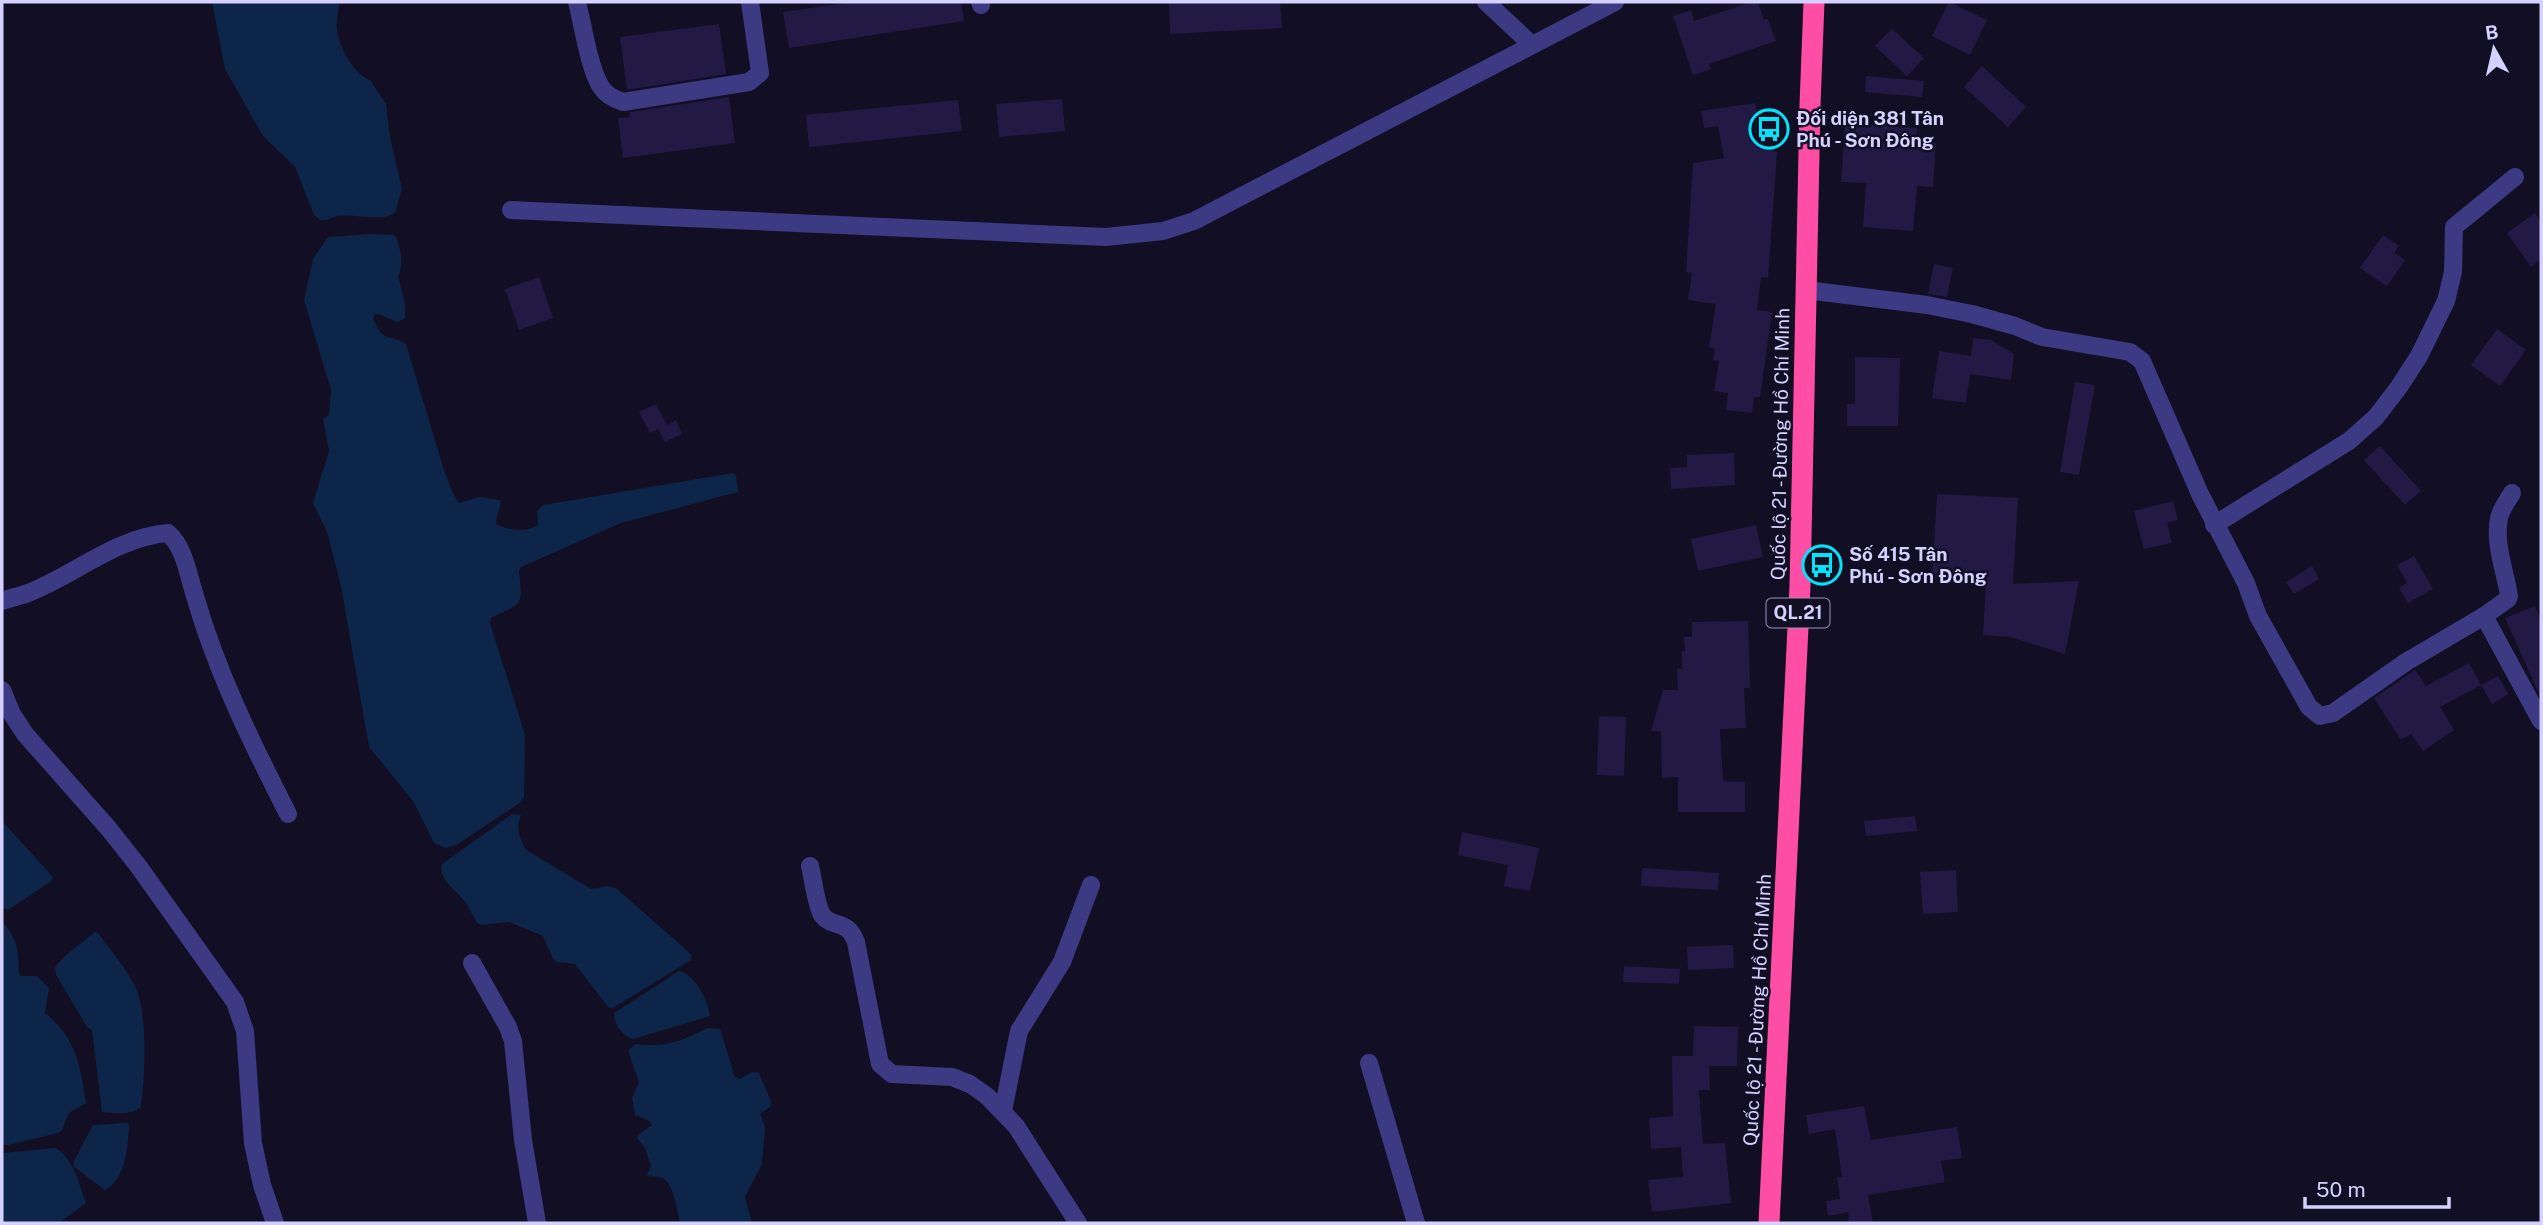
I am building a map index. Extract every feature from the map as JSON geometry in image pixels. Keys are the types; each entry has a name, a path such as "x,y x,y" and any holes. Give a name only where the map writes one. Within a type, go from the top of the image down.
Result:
{"highway":[{"name":"Quốc lộ 21 - Đường Hồ Chí Minh","path":"1769,1223 1799,600 1814,2"}],"street":[{"path":"577,2 596,76 611,97 623,102 749,82 756,78 760,73 750,2"},
{"path":"1486,2 1531,44"},
{"path":"511,210 1106,237 1163,231 1194,221 1615,2"},
{"path":"2214,525 2349,441 2376,416 2399,387 2418,356 2446,300 2453,272 2454,227 2515,177"},
{"path":"1806,290 1927,305 2015,326 2042,337 2130,352 2142,361 2214,525 2246,583 2258,616 2309,707 2320,716 2333,713 2406,662 2508,599 2499,552 2499,526 2500,516 2512,493"},
{"path":"2,601 29,593 131,542 168,533 176,540 186,564 211,649 241,722 288,814"},
{"path":"2484,616 2541,721"},
{"path":"2,690 12,714 25,734 109,829 235,1002 245,1031 253,1143 262,1185 275,1223"},
{"path":"810,866 821,914 830,921 848,927 856,942 880,1064 892,1074 952,1077 970,1084 987,1096 1016,1125 1078,1223"},
{"path":"1003,1111 1019,1031 1062,962 1091,885"},
{"path":"472,963 513,1041 523,1140 537,1223"},
{"path":"1369,1063 1416,1223"}],"water":[{"path":"212,2 340,2 337,30 344,52 358,72 370,80 386,104 390,137 402,189 395,213 374,218 344,215 327,220 320,220 314,215 295,167 263,136 225,69"},
{"path":"393,235 398,242 401,262 398,276 405,303 405,318 398,322 375,314 373,319 384,335 406,344 444,470 459,503 480,497 500,500 497,525 523,530 538,525 537,511 543,505 733,473 736,476 738,492 621,523 521,567 518,602 491,618 490,623 525,735 524,797 521,802 458,844 446,848 434,843 413,801 369,747 341,586 327,532 313,503 329,451 323,419 329,415 331,390 304,300 313,259 328,237"},
{"path":"512,814 521,815 519,834 525,849 591,889 608,886 617,889 691,954 691,960 609,1008 575,964 553,959 543,936 509,922 481,925 477,923 466,903 445,880 442,864"},
{"path":"2,821 53,877 50,882 8,910 2,907"},
{"path":"2,921 16,945 21,976 37,976 49,988 45,1013 70,1042 86,1103 69,1113 58,1133 8,1145 2,1145"},
{"path":"95,932 124,967 140,1000 144,1030 141,1107 127,1113 102,1112 92,1030 87,1027 56,975 55,967"},
{"path":"679,971 690,977 700,989 710,1016 633,1039 622,1032 614,1013"},
{"path":"707,1028 720,1029 735,1077 740,1079 752,1072 759,1073 771,1101 770,1107 760,1114 765,1127 762,1164 745,1197 752,1223 680,1223 675,1199 667,1182 662,1178 647,1175 651,1166 645,1148 637,1138 652,1125 635,1115 632,1098 639,1082 628,1051 635,1044 672,1042"},
{"path":"127,1123 127,1152 122,1170 105,1190 74,1167 74,1161 93,1125"},
{"path":"55,1148 71,1165 86,1203 59,1223 2,1223 2,1153"}],"building":[{"path":"852,2 961,2 964,21 789,48 783,12"},
{"path":"1169,2 1280,2 1282,28 1170,34"},
{"path":"1758,2 1776,41 1709,64 1711,69 1693,75 1673,16 1691,10 1694,21"},
{"path":"1949,2 1987,20 1970,55 1932,36"},
{"path":"719,24 726,74 627,90 620,37"},
{"path":"1892,29 1924,58 1907,76 1875,46"},
{"path":"1982,66 2026,107 2008,127 1964,87"},
{"path":"1866,76 1924,81 1922,97 1865,92"},
{"path":"729,97 735,143 623,158 618,118 630,117 630,112"},
{"path":"1062,99 1065,131 999,137 996,104"},
{"path":"958,100 962,131 809,147 806,115"},
{"path":"1755,103 1758,119 1770,117 1777,152 1768,278 1761,277 1757,310 1772,312 1760,397 1754,397 1752,413 1726,410 1728,393 1714,391 1719,361 1713,360 1715,349 1709,347 1716,304 1688,300 1692,273 1686,272 1693,163 1724,158 1718,126 1704,128 1701,111"},
{"path":"1845,124 1917,128 1916,141 1936,143 1933,187 1917,186 1913,231 1863,227 1866,183 1841,182"},
{"path":"2535,213 2541,222 2541,259 2531,267 2507,233"},
{"path":"2383,235 2399,246 2394,253 2405,260 2387,286 2360,268"},
{"path":"1934,264 1953,268 1947,297 1928,294"},
{"path":"539,277 553,318 519,330 505,289"},
{"path":"2497,329 2526,350 2500,386 2471,365"},
{"path":"1973,338 1991,340 2014,354 2011,380 1970,374 1966,403 1932,398 1939,351 1971,356"},
{"path":"1855,357 1900,358 1898,426 1847,426 1847,404 1855,404"},
{"path":"2075,382 2095,385 2079,475 2060,472"},
{"path":"656,404 667,425 676,420 682,434 665,442 658,429 650,433 639,412"},
{"path":"2380,446 2421,491 2405,505 2364,460"},
{"path":"1734,453 1735,485 1671,489 1670,468 1687,467 1687,455"},
{"path":"1937,494 2018,498 2013,584 2079,581 2065,654 2010,637 1983,635 1986,582 1932,579"},
{"path":"2173,501 2178,520 2167,523 2172,543 2144,549 2134,511"},
{"path":"1756,525 1763,557 1698,571 1691,539"},
{"path":"2414,556 2433,589 2408,603 2399,588 2407,583 2397,565"},
{"path":"2312,566 2319,579 2294,594 2286,582"},
{"path":"2535,606 2541,622 2541,698 2505,618"},
{"path":"1748,621 1750,688 1744,688 1746,728 1720,729 1723,781 1745,782 1745,812 1678,812 1678,777 1662,778 1661,731 1651,731 1663,690 1678,690 1677,669 1682,669 1684,637 1692,637 1692,622"},
{"path":"2469,663 2481,685 2440,707 2454,730 2423,751 2411,734 2401,740 2374,698 2415,670 2426,686"},
{"path":"2498,676 2508,694 2492,704 2481,685"},
{"path":"1599,716 1626,717 1624,776 1597,775"},
{"path":"1915,816 1917,831 1866,836 1864,821"},
{"path":"1462,832 1539,848 1530,891 1504,886 1508,865 1458,855"},
{"path":"1642,868 1719,873 1718,890 1641,886"},
{"path":"1956,870 1958,912 1923,914 1920,872"},
{"path":"1733,945 1734,968 1688,970 1687,947"},
{"path":"1624,966 1680,969 1679,984 1623,982"},
{"path":"1694,1026 1738,1027 1737,1066 1709,1066 1710,1090 1699,1090 1703,1144 1725,1143 1731,1203 1652,1212 1648,1180 1683,1177 1681,1147 1651,1149 1649,1118 1673,1116 1672,1056 1693,1056"},
{"path":"1864,1106 1871,1140 1957,1127 1962,1158 1941,1161 1945,1182 1868,1195 1873,1223 1849,1223 1848,1212 1828,1216 1826,1201 1840,1199 1837,1177 1842,1177 1835,1129 1809,1134 1806,1115"}],"place":[{"name":"Đối diện 381 Tân Phú - Sơn Đông","path":"1769,129"},
{"name":"Số 415 Tân Phú - Sơn Đông","path":"1822,565"}]}
